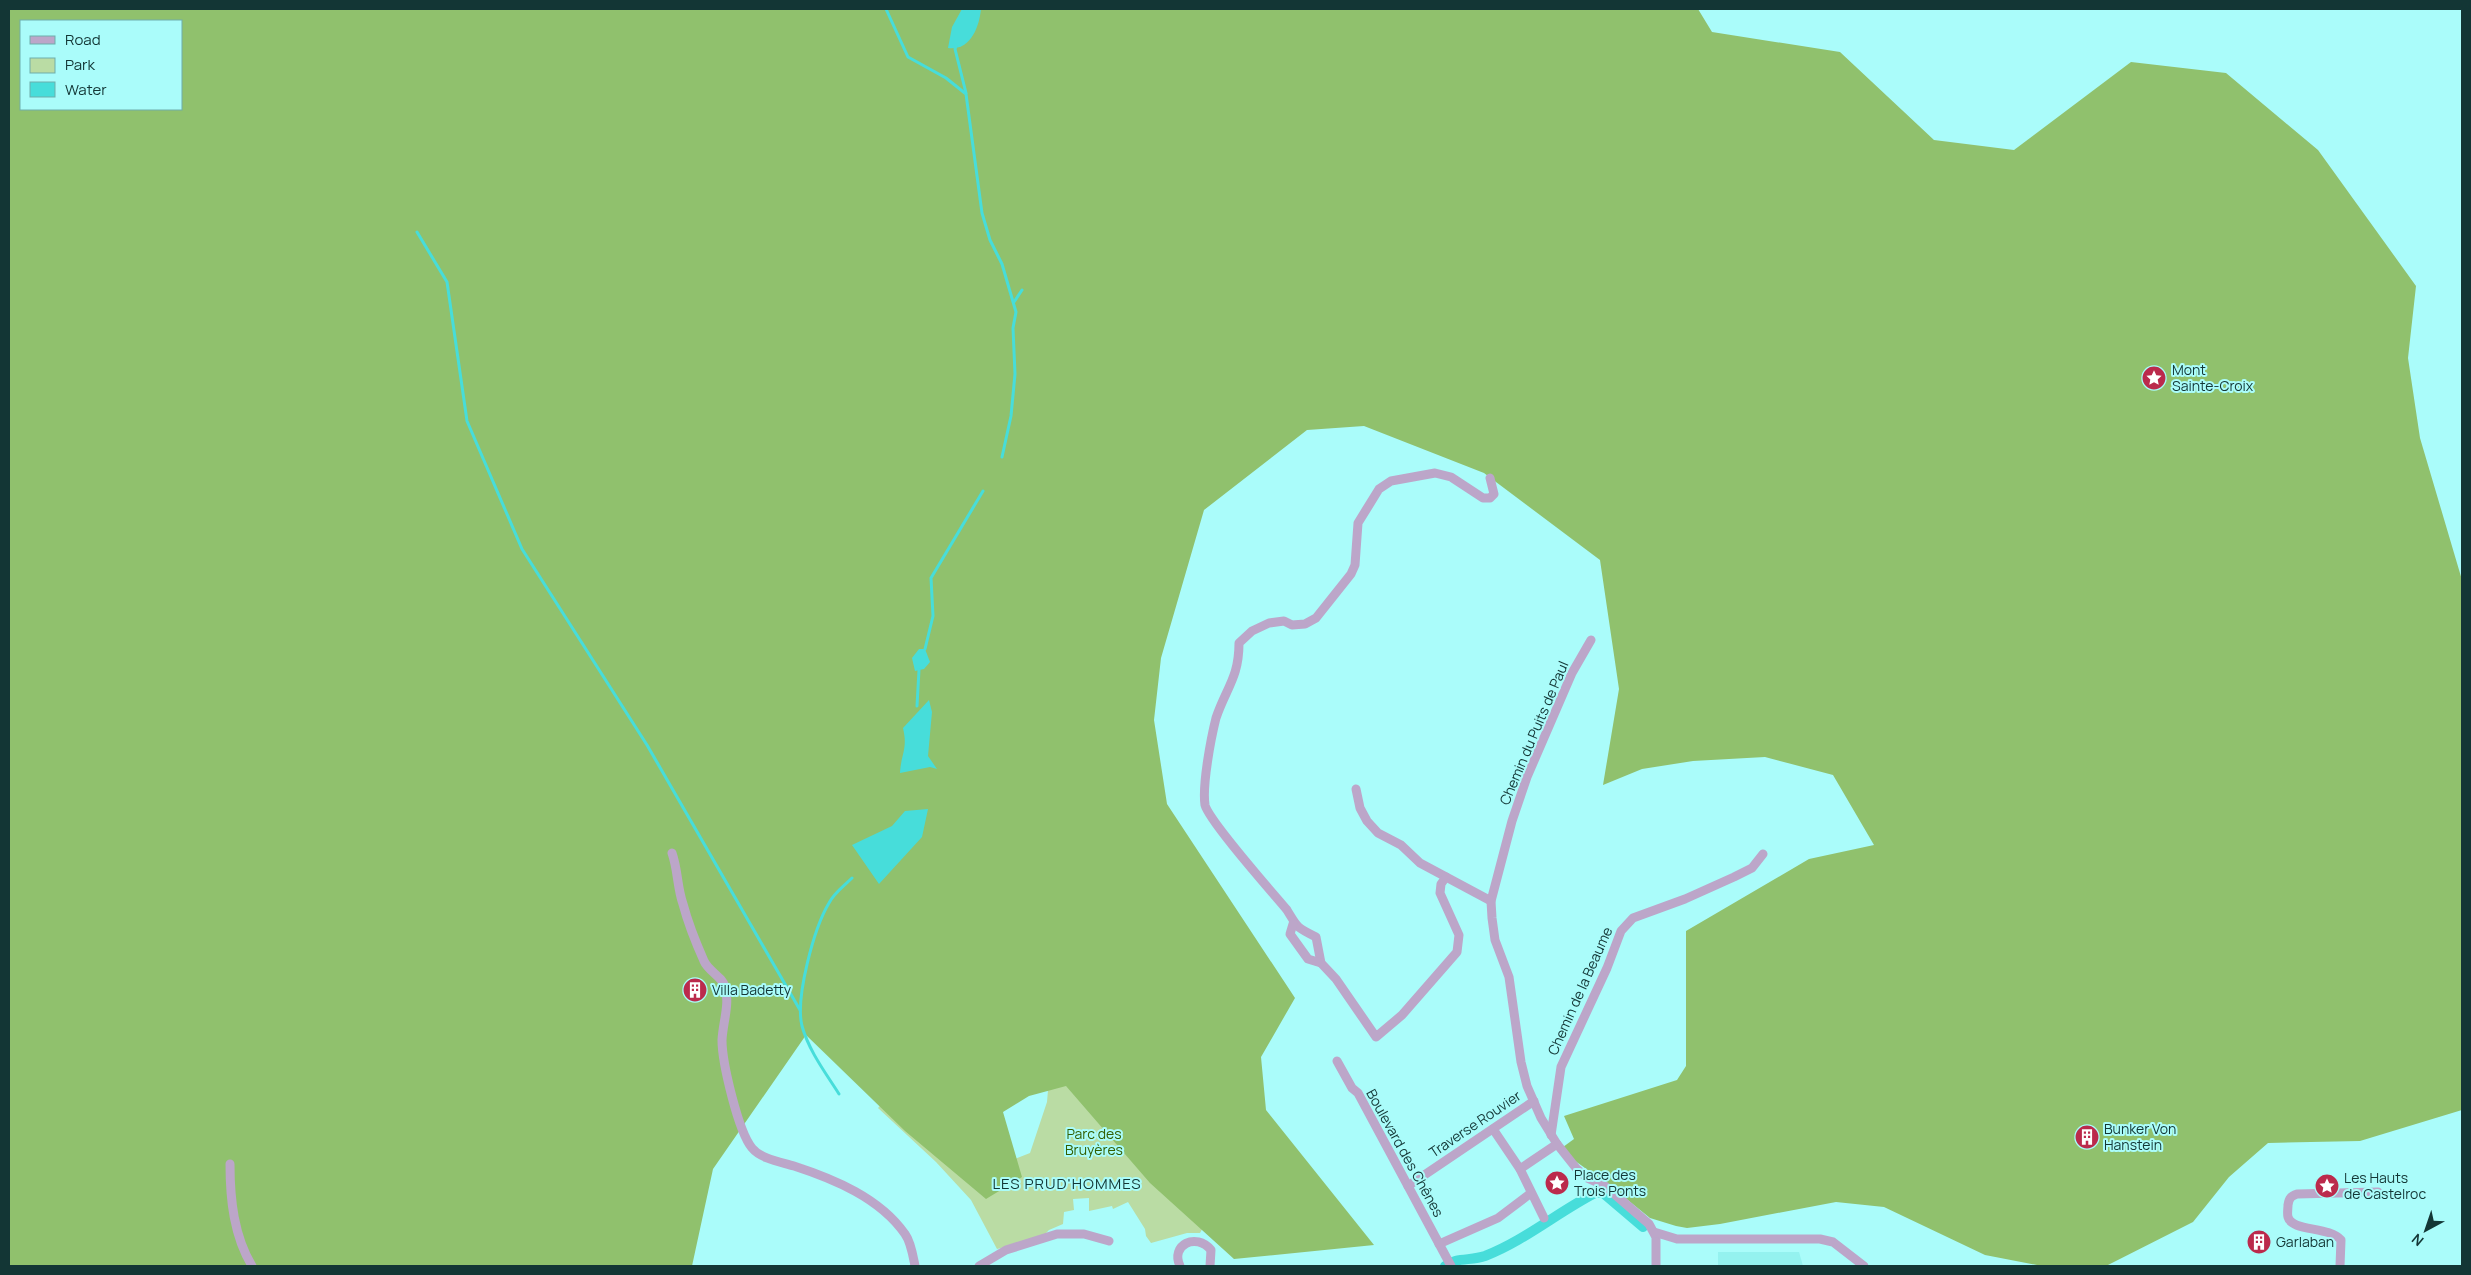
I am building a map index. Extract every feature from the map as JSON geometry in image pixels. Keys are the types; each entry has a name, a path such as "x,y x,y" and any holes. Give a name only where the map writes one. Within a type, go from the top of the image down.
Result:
{"street":[{"path":"1446,877 1441,884 1440,894 1459,935 1457,952 1386,1031 1376,1037 1336,980 1321,963 1316,937 1302,931 1293,924 1287,910 1216,823 1205,806 1211,735 1220,706 1234,680 1239,663 1238,643 1252,631 1269,623 1284,621 1292,625 1305,624 1316,618 1329,604 1355,565 1358,523 1380,488 1390,481 1435,474 1451,478 1483,498 1490,498 1494,494 1490,478"},
{"name":"Chemin du Puits de Paul","path":"1591,640 1572,673 1527,777 1512,821 1491,901 1495,940 1509,976 1521,1062 1534,1101 1551,1135 1581,1173 1605,1186 1649,1224 1654,1232"},
{"path":"1356,789 1360,808 1378,833 1401,845 1420,863 1491,901"},
{"path":"672,853 678,867 678,881 683,904 705,964 725,984 727,994 722,1039 723,1060 744,1135 754,1150 769,1158 851,1189 886,1212 906,1235 916,1266"},
{"name":"Chemin de la Beaume","path":"1551,1135 1561,1067 1607,968 1621,931 1634,918 1686,899 1752,868 1763,854"},
{"path":"1293,924 1290,934 1308,959 1321,963"},
{"name":"Boulevard des Chênes","path":"1337,1061 1352,1088 1358,1093 1450,1263"},
{"name":"Traverse Rouvier","path":"1408,1186 1534,1101"},
{"path":"1493,1130 1520,1169 1544,1218"},
{"path":"1520,1169 1557,1144"},
{"path":"230,1164 230,1194 241,1248 252,1266"},
{"path":"2340,1266 2341,1240 2337,1235 2326,1230 2300,1227 2292,1223 2288,1217 2291,1196 2297,1194 2378,1192"},
{"path":"1439,1244 1498,1218 1531,1193"},
{"path":"1656,1266 1654,1232 1677,1238 1694,1239 1820,1239 1833,1242 1864,1266"},
{"path":"979,1266 1006,1250 1057,1234 1084,1234 1109,1241"},
{"path":"1180,1266 1179,1251 1190,1241 1200,1241 1206,1244 1211,1250 1212,1265"}],"shaded area":[{"path":"1718,1252 1799,1252 1803,1266 1718,1266"}],"green space":[{"path":"9,9 1698,9 1712,32 1840,52 1934,140 2014,150 2131,62 2226,73 2318,150 2416,286 2408,358 2420,438 2462,580 2462,1110 2360,1141 2268,1143 2229,1177 2193,1222 2106,1266 2042,1266 1985,1255 1884,1207 1836,1202 1720,1224 1687,1228 1650,1218 1613,1188 1571,1158 1563,1147 1574,1139 1564,1116 1677,1080 1686,1066 1686,931 1809,859 1874,845 1833,775 1765,757 1693,761 1642,769 1603,785 1619,689 1600,560 1484,473 1364,426 1307,430 1204,510 1161,658 1154,720 1167,804 1295,998 1261,1057 1266,1110 1374,1245 1234,1259 1150,1183 1066,1086 1029,1096 1003,1112 1022,1177 986,1199 905,1131 806,1035 713,1169 692,1266 9,1266"},
{"name":"Parc des Bruyères","path":"1052,1043 1222,1193 1200,1233 1187,1233 1151,1243 1146,1236 1145,1229 1128,1202 1113,1209 1112,1206 1089,1211 1089,1198 1073,1199 1074,1210 1064,1212 1063,1224 1049,1230 1042,1237 997,1249 971,1200 936,1162 878,1108 904,1080 1010,1161 1030,1153 1047,1102"}],"water":[{"path":"962,9 981,9 978,24 968,42 956,48 948,48 952,27"},
{"path":"919,649 925,649 930,662 924,669 915,671 912,658"},
{"path":"929,700 932,712 928,756 937,769 930,767 900,773 905,746 903,728"},
{"path":"928,809 922,837 879,884 852,845 892,826 905,811"}],"waterway":[{"path":"886,9 908,57 946,78 966,94 982,213 990,240 1002,264 1016,312 1013,328 1015,374 1011,416 1002,457"},
{"path":"956,46 955,49 966,93"},
{"path":"417,232 447,282 467,421 522,549 647,745 800,1010"},
{"path":"1014,302 1022,290"},
{"path":"925,649 933,616 931,578 983,491"},
{"path":"917,706 919,670"},
{"path":"839,1094 818,1061 805,1035 802,1026 801,998 807,963 823,914 834,896 852,878"},
{"path":"1445,1266 1454,1261 1485,1256 1499,1250 1595,1193 1603,1193 1643,1227"}],"place":[{"name":"Mont Sainte-Croix","path":"2154,378"},
{"name":"Villa Badetty","path":"695,990"},
{"name":"Bunker Von Hanstein","path":"2087,1137"},
{"name":"Place des Trois Ponts","path":"1557,1183"},
{"name":"Les Hauts de Castelroc","path":"2327,1186"},
{"name":"Garlaban","path":"2259,1242"}],"district":[{"name":"LES PRUD'HOMMES","path":"1067,1184"}]}
